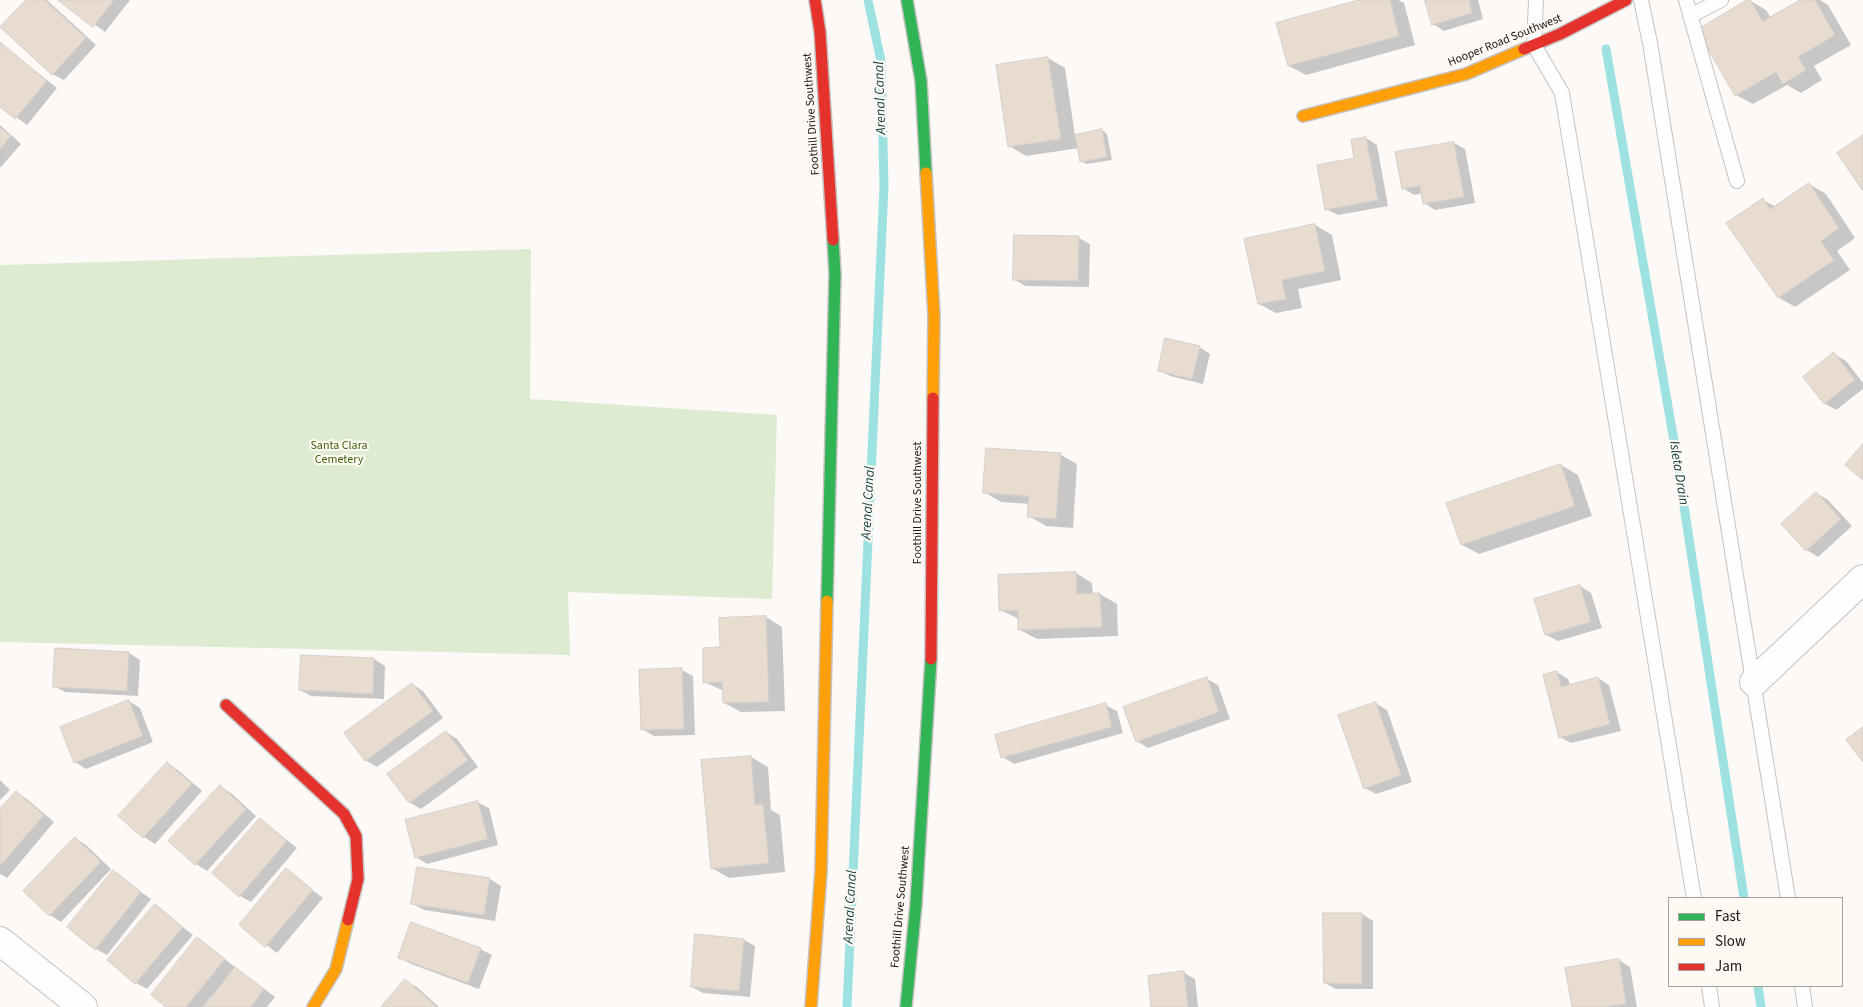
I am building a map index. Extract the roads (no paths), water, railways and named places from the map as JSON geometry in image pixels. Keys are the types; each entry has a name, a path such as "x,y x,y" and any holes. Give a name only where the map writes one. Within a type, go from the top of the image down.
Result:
{"street":[{"name":"Foothill Drive Southwest","path":"811,1007 821,871 836,274 820,32 815,0"},
{"name":"Foothill Drive Southwest","path":"906,1007 916,904 930,662 934,316 921,82 907,0"},
{"name":"Hooper Road Southwest","path":"1304,116 1466,74 1534,45 1626,0"},
{"path":"1754,682 1863,579"},
{"path":"226,704 344,814 356,836 358,879 336,969 313,1007"},
{"path":"0,941 83,1007"}],"lane":[{"path":"1536,0 1534,45 1562,94 1694,897"},
{"path":"1641,0 1650,43 1698,332 1788,897"},
{"path":"1686,0 1737,181"},
{"path":"1690,16 1721,0"},
{"path":"1709,987 1712,1007"},
{"path":"1802,987 1805,1007"}],"waterway":[{"name":"Arenal Canal","path":"847,1007 884,186 881,61 868,0"},
{"name":"Isleta Drain","path":"1606,49 1674,441 1744,897"},
{"name":"Isleta Drain","path":"1758,987 1761,1007"}],"park label":[{"name":"Santa Clara Cemetery","path":"339,453"}]}
